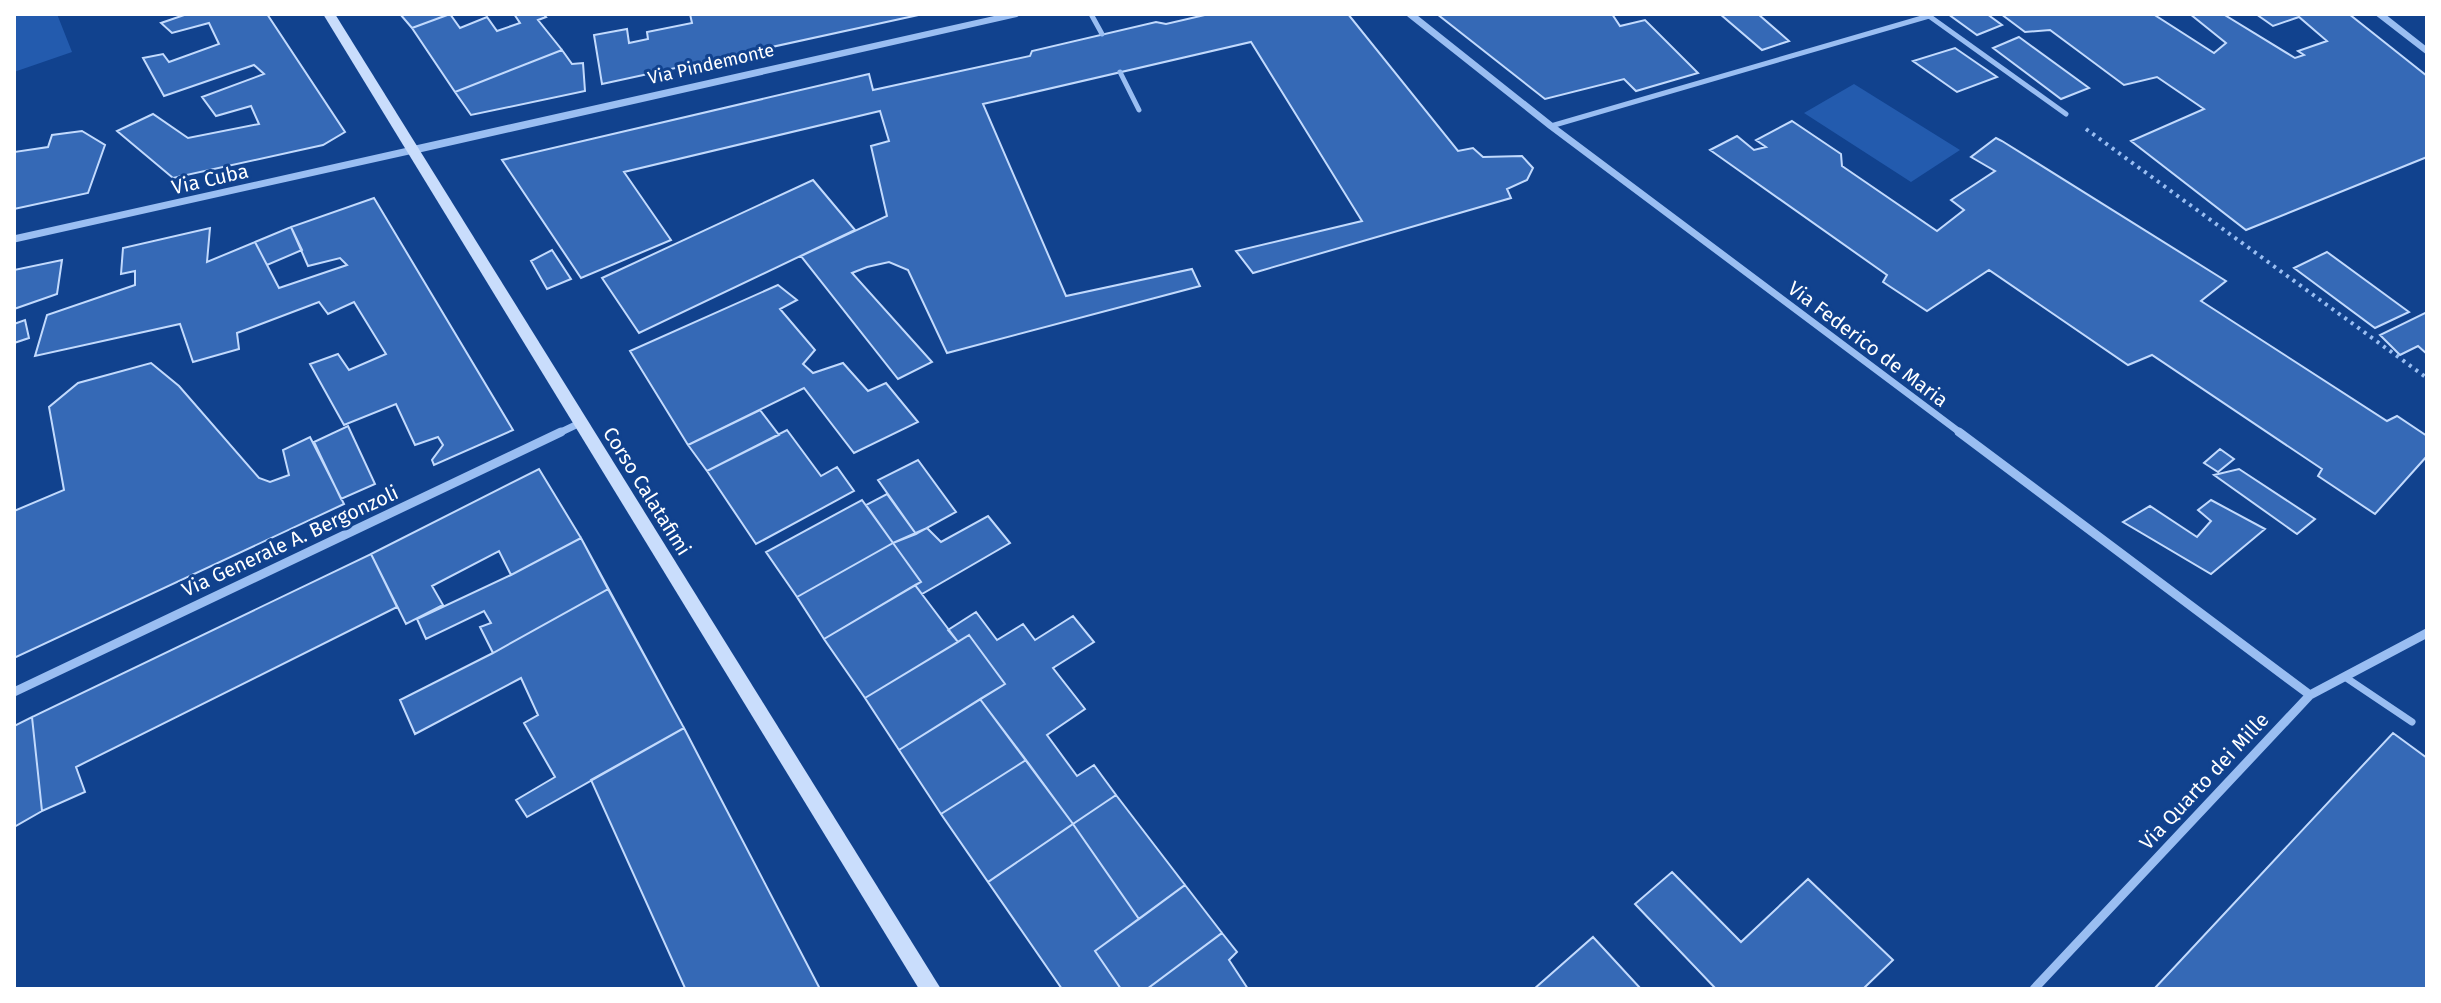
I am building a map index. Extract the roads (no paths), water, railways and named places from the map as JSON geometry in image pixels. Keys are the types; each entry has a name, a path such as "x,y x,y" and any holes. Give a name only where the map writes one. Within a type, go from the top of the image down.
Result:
{"main road":[{"name":"Corso Calatafimi","path":"329,14 931,989"}],"street":[{"name":"Via Pindemonte","path":"413,150 1017,14"},
{"name":"Via Federico de Maria","path":"1410,14 1551,126 2310,695"},
{"path":"2379,14 2427,52"},
{"name":"Via Cuba","path":"14,239 413,150"},
{"name":"Via Generale A. Bergonzoli","path":"14,692 582,422"},
{"name":"Via Quarto dei Mille","path":"2034,989 2310,695 2427,633"}],"lane":[{"path":"1091,14 1102,34"},
{"path":"1551,126 1929,16 2066,114"},
{"path":"1120,72 1139,110"},
{"path":"2345,677 2412,722"}]}
